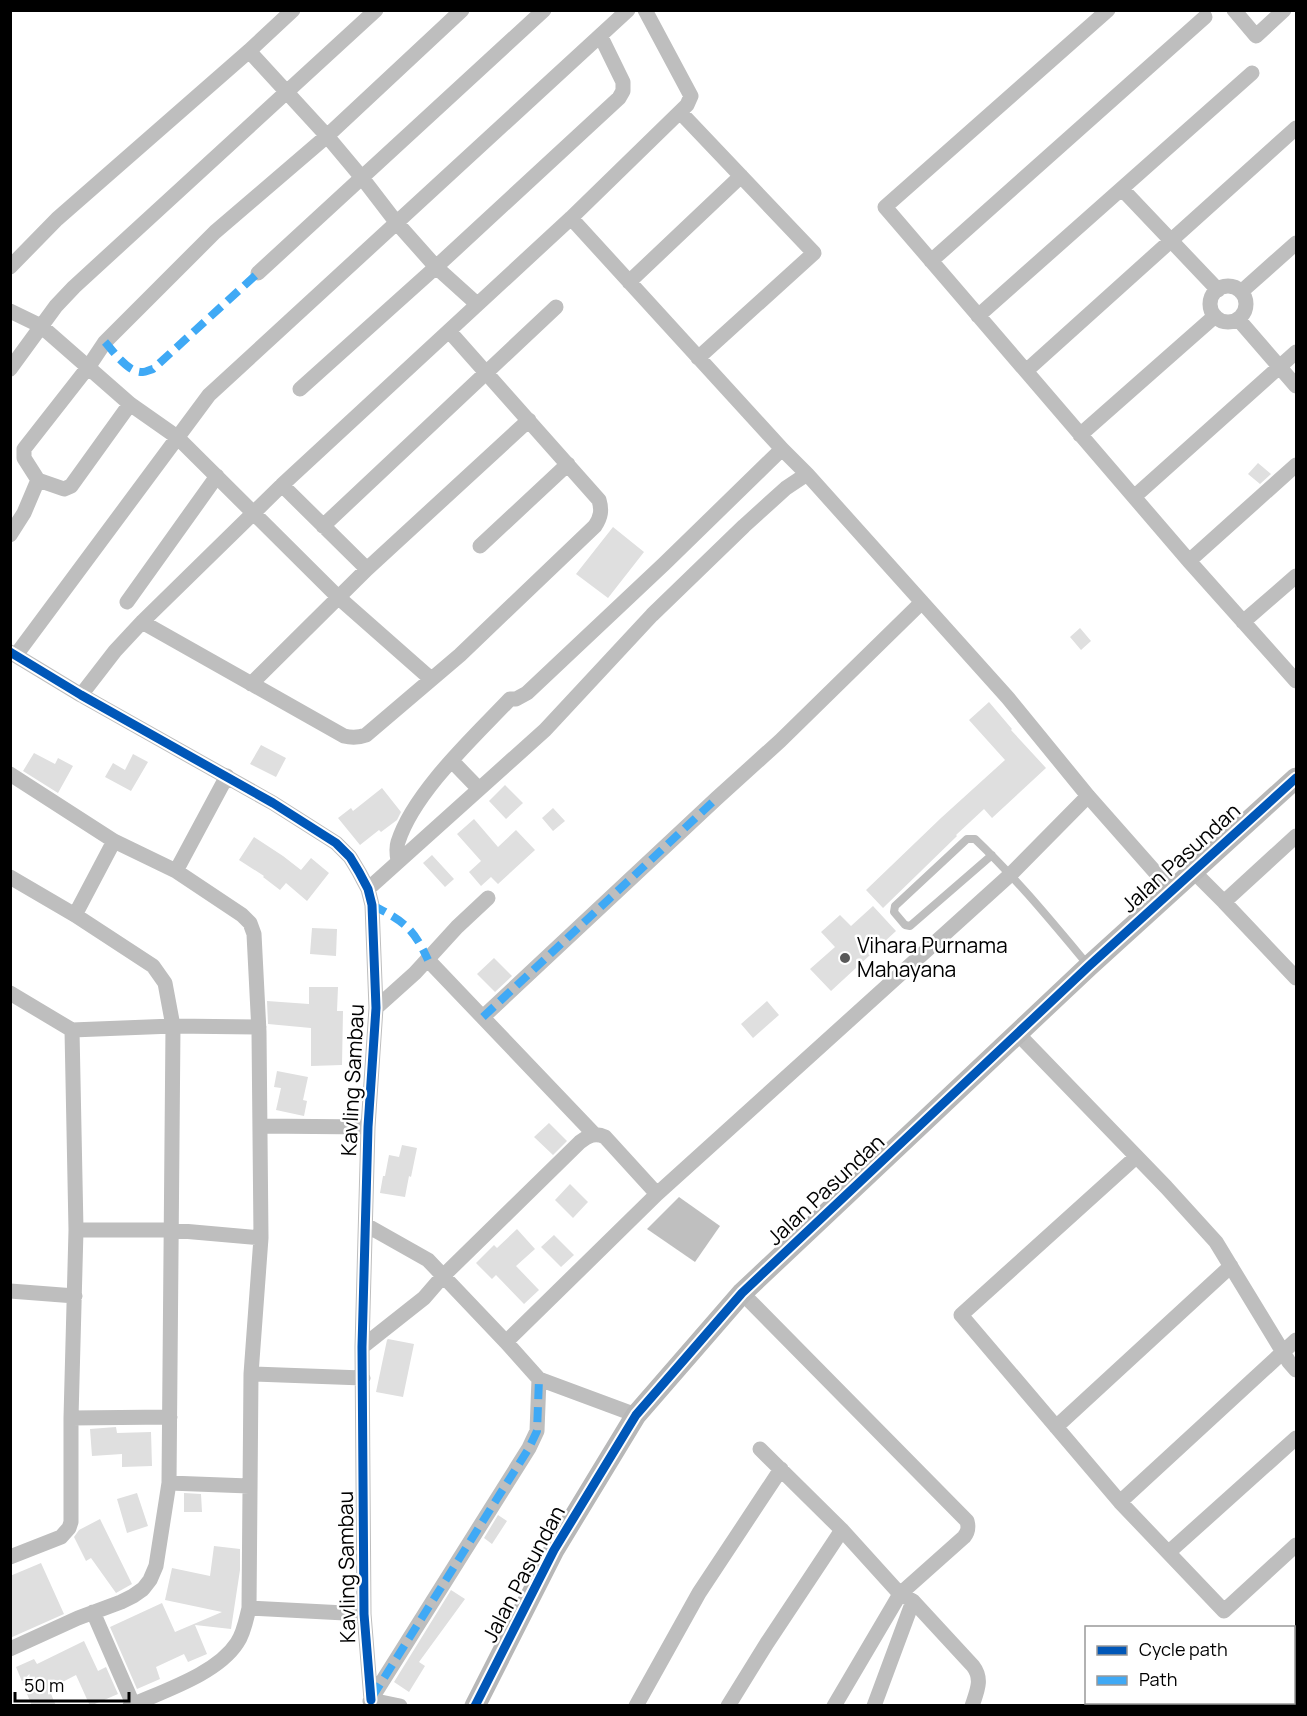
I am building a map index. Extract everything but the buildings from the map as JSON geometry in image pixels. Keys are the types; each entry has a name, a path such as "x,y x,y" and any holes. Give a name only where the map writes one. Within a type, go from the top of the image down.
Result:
{"street":[{"path":"10,267 57,219 293,10"},
{"path":"10,369 56,306 74,286 288,93 376,10"},
{"path":"130,404 71,486 64,489 38,480 24,458 24,449 105,342 215,232 327,136 462,10"},
{"path":"258,273 363,179 544,10"},
{"path":"13,654 208,395 628,10"},
{"path":"81,695 115,651 142,622 254,512 571,219 687,105 691,96 645,10"},
{"path":"1108,10 885,207 1189,561 1296,681"},
{"path":"1234,10 1256,36 1284,10"},
{"path":"931,261 1205,16"},
{"path":"300,389 619,98 623,91 623,82 601,37"},
{"path":"249,51 327,136 396,222 436,267 477,304"},
{"path":"978,316 1252,73"},
{"path":"680,112 814,253 698,358"},
{"path":"1026,371 1296,128"},
{"path":"628,282 741,176"},
{"path":"1122,189 1218,290"},
{"path":"571,219 807,474 1008,698 1088,796 1171,890"},
{"path":"1241,292 1296,243"},
{"path":"1230,286 1241,292 1245,299 1245,309 1238,319 1226,322 1212,312 1211,300 1218,290 1230,286"},
{"path":"323,526 556,307"},
{"path":"10,311 42,326 130,404 177,437 338,597 431,679"},
{"path":"1080,435 1215,316"},
{"path":"1238,319 1296,386"},
{"path":"142,622 344,736 355,738 366,735 468,647 595,526 601,514 599,500 449,331"},
{"path":"1134,497 1296,352"},
{"path":"251,684 367,569 529,420"},
{"path":"398,861 397,845 406,823 432,784 452,761 510,699 516,699 527,693 782,449"},
{"path":"480,546 568,464"},
{"path":"1189,561 1296,465"},
{"path":"368,889 545,730 652,615 744,526 786,488 807,474"},
{"path":"128,602 217,476"},
{"path":"10,535 24,513 38,480"},
{"path":"282,485 367,569"},
{"path":"1243,622 1296,576"},
{"path":"483,1017 780,741 922,602"},
{"name":"Kavling Sambau","path":"13,654 81,695 227,776 336,843 350,857 368,889 372,905 376,1008 368,1127 362,1347 364,1614 368,1703"},
{"path":"452,761 478,789"},
{"path":"10,774 114,841 176,871 242,915 252,928 259,1027 261,1238 251,1374 249,1608 238,1643 229,1653 190,1678 131,1705 93,1612"},
{"path":"176,871 227,776"},
{"name":"Jalan Pasundan","path":"475,1706 554,1550 636,1414 742,1293 1089,966 1296,778"},
{"path":"506,1342 657,1194 1011,874 1088,796"},
{"path":"1224,902 1296,836"},
{"path":"75,915 114,841"},
{"path":"1193,871 1296,978"},
{"path":"10,877 75,915 153,966 165,983 173,1026 169,1483 156,1566 150,1580 133,1596 11,1648"},
{"path":"376,1008 428,960 457,927 488,898"},
{"path":"428,960 594,1134 605,1137 657,1194"},
{"path":"10,993 72,1030 173,1026 259,1027"},
{"path":"10,1557 61,1537 69,1528 72,1513 71,1418 76,1230 72,1030"},
{"path":"1018,1034 1216,1242 1296,1370"},
{"path":"260,1126 368,1127"},
{"path":"362,1347 424,1298 443,1276 580,1142 594,1134"},
{"path":"1136,1156 961,1315 1120,1502 1224,1611 1296,1545"},
{"path":"366,1225 428,1260 538,1379 636,1414"},
{"path":"76,1230 171,1230 261,1238"},
{"path":"1056,1427 1231,1266"},
{"path":"10,1291 75,1296"},
{"path":"742,1293 967,1521 968,1530 964,1537 907,1598 834,1706"},
{"path":"1120,1502 1296,1340"},
{"path":"251,1374 363,1378"},
{"path":"400,1706 368,1703 529,1448 537,1431 538,1379"},
{"path":"71,1418 170,1417"},
{"path":"1169,1552 1296,1438"},
{"path":"760,1449 842,1530 976,1670 980,1681 972,1706"},
{"path":"636,1706 699,1593 781,1469"},
{"path":"169,1483 249,1486"},
{"path":"728,1706 842,1530"},
{"path":"874,1706 907,1598"},
{"path":"249,1608 364,1614"}],"lane":[{"path":"992,855 910,926 905,925 894,912 895,906 968,839 975,839 992,855 1011,874 1089,966"}],"shaded area":[{"path":"679,1197 720,1226 695,1262 647,1229"}],"marked path":[{"path":"105,342 132,369 143,372 153,369 258,273"},
{"path":"483,1017 717,798"},
{"path":"372,905 406,926 428,960"},
{"path":"372,1697 529,1448 537,1431 539,1379"}],"cycle path":[{"path":"10,652 81,695 273,803 336,843 350,857 368,889 372,905 376,1008 368,1127 362,1347 364,1614 371,1700"},
{"path":"475,1706 554,1550 636,1415 742,1293 1089,966 1296,778"}],"place":[{"name":"Vihara Purnama Mahayana","path":"845,958"}]}
